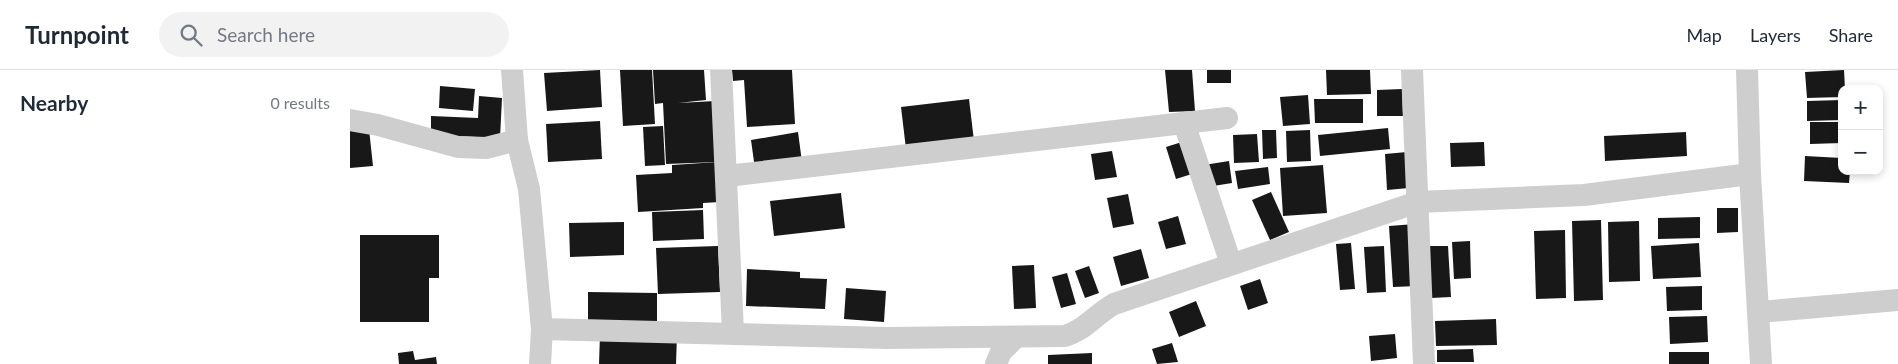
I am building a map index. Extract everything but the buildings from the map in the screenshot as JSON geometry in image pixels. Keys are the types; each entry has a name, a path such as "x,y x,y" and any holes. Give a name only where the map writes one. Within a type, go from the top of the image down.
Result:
{"street":[{"path":"512,70 517,140 529,189 542,329 540,364"},
{"path":"721,70 733,333"},
{"path":"1412,70 1424,364"},
{"path":"1747,70 1750,174 1761,364"},
{"path":"727,176 1227,118"},
{"path":"350,120 378,125 458,147 486,148 517,140"},
{"path":"1184,123 1231,264"},
{"path":"542,329 887,338 1052,337 1074,334 1084,328 1103,310 1114,304 1418,202 1584,196 1750,174"},
{"path":"1759,312 1898,300"},
{"path":"996,364 1001,352 1015,338"}]}
